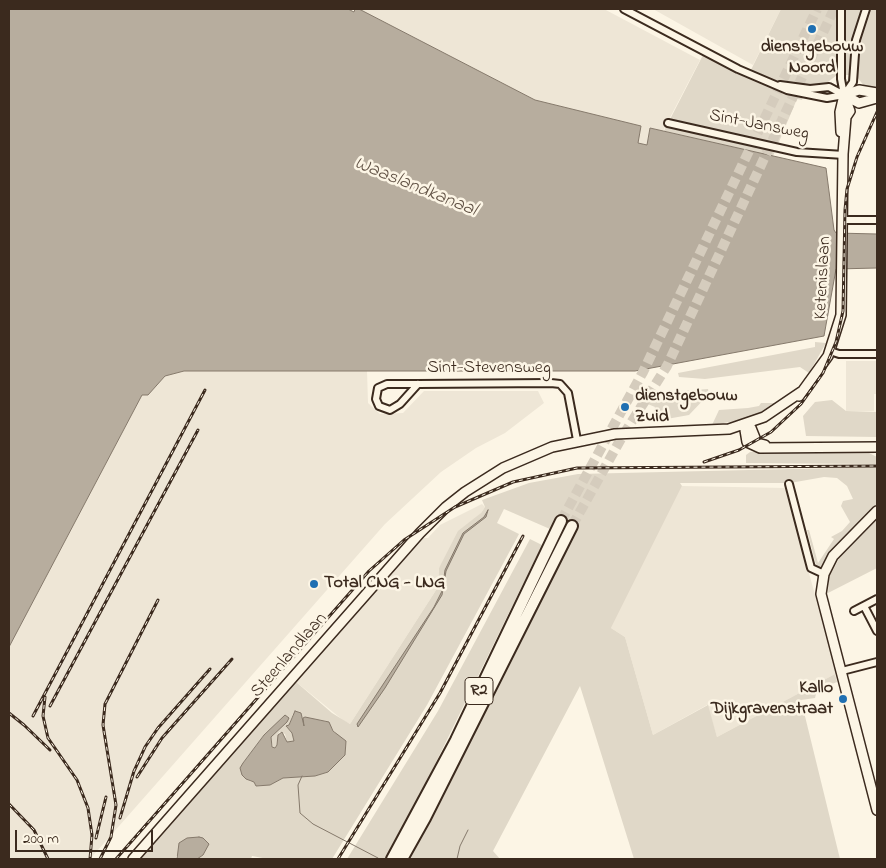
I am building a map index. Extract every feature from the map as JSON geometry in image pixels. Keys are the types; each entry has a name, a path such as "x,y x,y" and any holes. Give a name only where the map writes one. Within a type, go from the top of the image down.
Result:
{"highway":[{"name":"R2","path":"392,859 425,801 561,521"},
{"name":"R2","path":"402,859 425,818 572,526"}],"main road":[{"path":"844,95 859,90 877,93"},
{"path":"844,95 859,103 877,98"},
{"name":"Ketenislaan","path":"747,427 781,413 792,404 821,368 830,351 841,315 844,155 840,118 844,95"},
{"path":"747,427 760,445 781,447 877,447"},
{"name":"Steenlandlaan","path":"133,859 438,514 465,492 504,468 538,452 578,440 614,434 713,431 747,427"},
{"path":"877,511 841,546 824,574 821,594 877,810"}],"street":[{"path":"624,9 738,69 772,84 788,90 827,98 844,95 853,82 856,40 866,9"},
{"path":"841,9 841,79 844,95"},
{"path":"772,84 810,89 829,87 844,95"},
{"name":"Sint-Jansweg","path":"668,123 797,152 844,155"},
{"path":"843,220 877,220"},
{"path":"830,351 839,354 877,354"},
{"name":"Sint-Stevensweg","path":"418,384 400,404 390,410 379,406 375,393 381,385 418,384 560,384 568,392 578,440"},
{"path":"789,484 811,568 824,574"},
{"path":"854,611 877,599"},
{"path":"864,606 877,631"},
{"path":"842,671 877,662"}],"shaded area":[{"path":"359,9 604,9 700,60 663,131 650,128 647,145 637,143 641,126 535,100"},
{"path":"653,9 781,9 753,65"},
{"path":"781,9 877,9 877,90 865,87 857,77 848,75 837,75 824,85 806,86 802,100 797,99 773,156 664,131 703,55 747,78"},
{"path":"815,342 826,343 809,373 800,367 705,379 679,377 678,373 815,347"},
{"path":"846,361 877,361 877,394 874,394 874,411 846,411"},
{"path":"184,371 367,371 368,403 380,414 403,413 424,391 538,391 544,403 505,433 476,448 441,472 385,524 90,859 9,859 9,647 142,395 148,394 165,376"},
{"path":"708,389 709,394 689,415 650,422 655,407 626,395"},
{"path":"832,400 846,411 877,412 877,437 806,436 803,416 815,402"},
{"path":"761,403 779,403 747,419 712,425 719,410 748,408 759,406"},
{"path":"867,450 867,452 877,457 877,464 746,463 746,455 750,452"},
{"path":"877,467 877,506 868,519 820,569 817,569 807,530 809,530 818,563 834,539 831,537 842,531 850,522 841,506 843,501 853,499 847,486 837,478 824,477 790,483 680,483 682,486 611,628 625,637 653,735 708,705 717,737 835,674 837,682 817,690 815,698 801,700 840,859 634,859 580,686 493,851 500,859 407,859 576,529 556,518 550,529 504,509 497,523 519,534 427,705 332,859 268,859 252,856 251,859 197,859 203,855 176,856 177,859 138,859 295,681 332,713 350,724 438,587 439,568 458,531 481,513 485,507 482,500 529,483 578,474","holes":["293,714 301,715 304,726 303,718 326,721 346,746 345,755 328,772 315,776 283,778 270,785 256,786 254,782 249,781 243,763 264,735 273,728 271,737 273,749 277,745 279,732 285,734 287,742 294,741 292,733 286,727 289,725"]},
{"path":"682,486 785,488 837,673 717,737 707,705 653,735 625,637 611,628"},
{"path":"482,504 485,507 481,513 439,568 438,587 350,724 295,681 424,538 428,538 440,525"},
{"path":"877,519 877,568 828,593 829,577 840,557"},
{"path":"530,539 542,545 419,797 385,859 347,859 438,711"}],"water":[{"name":"Waaslandkanaal","path":"9,9 348,9 354,12 355,9 359,9 535,100 641,126 638,143 647,145 650,128 826,168 834,230 836,233 877,234 877,268 836,269 824,336 635,371 184,371 165,376 148,395 142,395 9,647"},
{"path":"488,510 486,517 464,534 446,571 442,595 385,688 358,727 357,724 434,607 442,591 445,570 463,533 484,517"},
{"path":"295,711 301,713 304,726 303,718 305,717 329,722 333,731 346,741 345,755 328,772 315,776 283,778 270,785 256,786 254,782 242,775 240,768 264,735 285,715 289,718 271,737 272,747 275,748 277,745 278,735 282,732 287,742 294,741 292,733 286,726 289,725"},
{"path":"199,837 209,844 203,855 197,859 177,859 179,843 187,838"}],"waterway":[{"path":"302,776 298,785 300,813 313,824 378,858"},
{"path":"457,859 460,846 468,830"}],"tunnel":[{"path":"561,521 643,372 817,9"},
{"path":"572,526 622,437 667,366 834,9"}],"railway":[{"path":"704,462 739,450 771,432 801,404 823,373 836,342 843,311 847,189 857,157 877,112"},
{"path":"33,716 205,390"},
{"path":"50,706 198,430"},
{"path":"116,859 369,571 404,540 455,507 513,482 577,468 877,466"},
{"path":"338,859 440,693 523,536"},
{"path":"100,859 111,837 116,805 103,725 105,704 158,600"},
{"path":"137,777 162,738 232,659"},
{"path":"120,818 134,771 145,747 158,728 210,669"},
{"path":"45,697 43,716 48,738 77,780 88,808 92,835 90,859"},
{"path":"9,713 50,750"},
{"path":"96,838 106,797"},
{"path":"9,804 34,830 48,859"}],"place":[{"name":"dienstgebouw Noord","path":"812,29"},
{"name":"dienstgebouw Zuid","path":"625,407"},
{"name":"Total CNG - LNG","path":"314,584"},
{"name":"Kallo Dijkgravenstraat","path":"843,699"}]}
